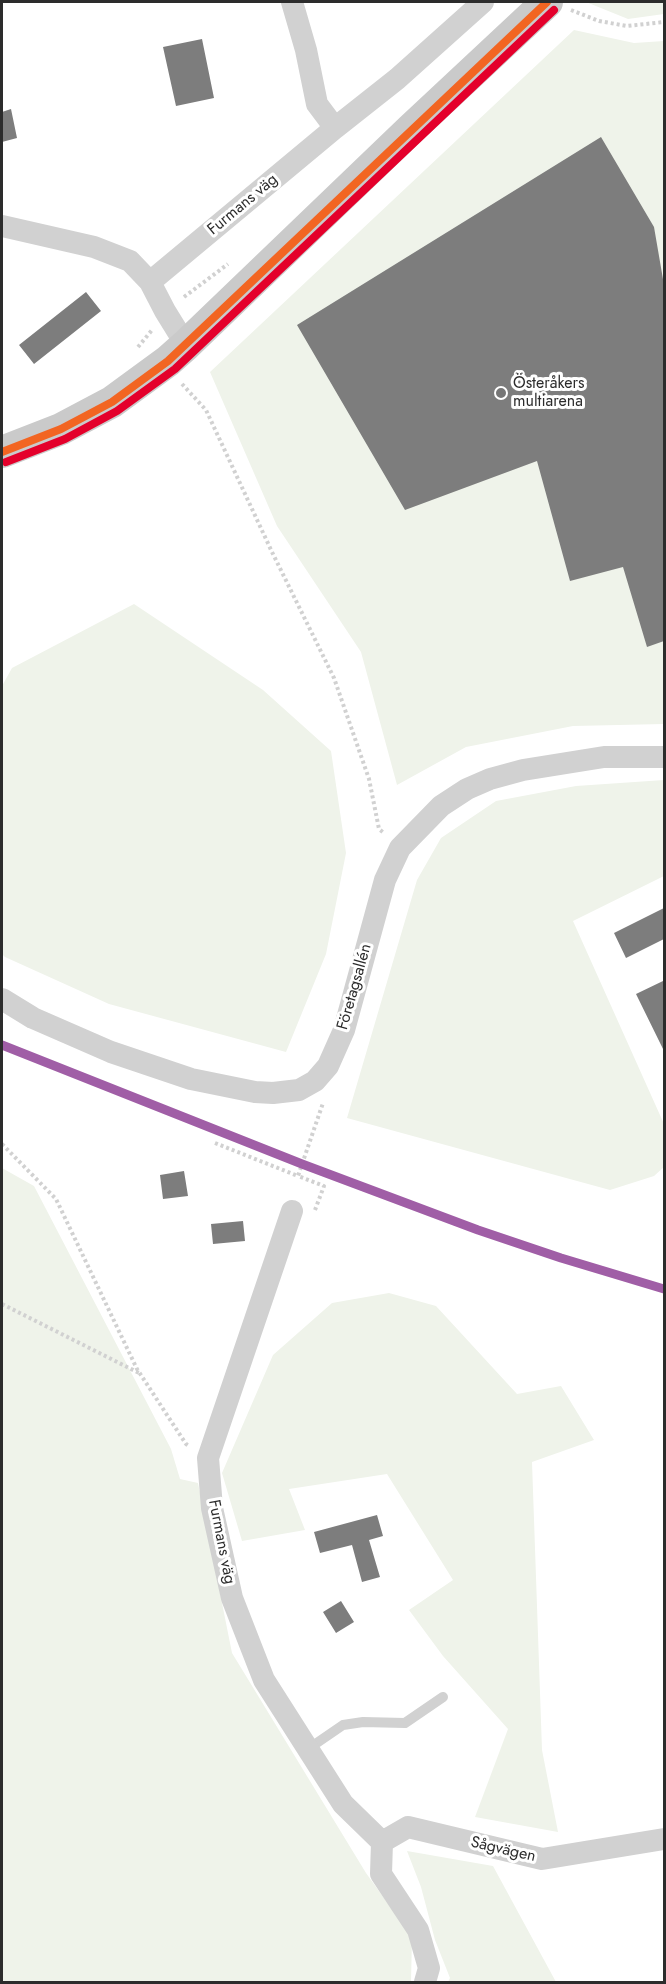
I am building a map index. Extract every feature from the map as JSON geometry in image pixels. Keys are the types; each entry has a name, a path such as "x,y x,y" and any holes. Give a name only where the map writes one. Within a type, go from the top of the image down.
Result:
{"main road":[{"path":"2,452 61,429 112,402 155,371 186,345 380,159 558,4"}],"street":[{"path":"292,2 306,50 317,104 335,128"},
{"name":"Furmans väg","path":"150,282 397,79 483,2"},
{"path":"2,226 107,251 130,261 150,282 186,345"},
{"name":"Företagsallén","path":"315,1081 328,1066 344,1030 385,880 400,848 441,806 467,789 490,779 534,768 604,757 664,757"},
{"path":"2,999 33,1018 111,1052 191,1079 230,1088 273,1093 299,1090 315,1081"},
{"name":"Furmans väg","path":"292,1211 208,1458 212,1508 232,1598 264,1680 344,1803 382,1842"},
{"name":"Sågvägen","path":"382,1842 408,1827 542,1859 658,1842 664,1839"},
{"path":"382,1842 381,1874 418,1930 429,1968 426,1983"}],"lane":[{"path":"308,1749 343,1725 363,1722 405,1723 443,1697"}],"path":[{"path":"558,4 599,21 627,26 664,22"},
{"path":"131,355 165,311"},
{"path":"184,388 207,410 272,552 334,678 369,779 379,829 400,848"},
{"path":"298,1176 324,1101 315,1081"},
{"path":"215,1143 324,1186 312,1219 292,1211"},
{"path":"2,1144 56,1199 140,1373 186,1444 208,1458"},
{"path":"2,1304 140,1373"}],"shaded area":[{"path":"586,2 664,2 664,14 628,19"},
{"path":"574,30 634,43 664,41 664,724 573,726 466,747 397,785 361,652 277,526 210,372"},
{"path":"134,604 263,690 331,751 346,853 326,954 286,1052 109,1004 2,954 2,686 12,668"},
{"path":"664,780 664,876 573,921 664,1124 664,1167 654,1176 610,1190 347,1118 417,880 441,838 496,801 576,786"},
{"path":"2,1168 34,1186 171,1449 180,1479 198,1483 232,1653 366,1873 412,1937 411,1982 2,1982"},
{"path":"389,1293 436,1306 517,1394 561,1386 594,1440 532,1462 542,1750 558,1832 475,1817 508,1729 443,1656 409,1610 453,1580 387,1474 289,1489 305,1530 242,1541 222,1473 273,1355 332,1303"},
{"path":"407,1851 493,1866 556,1982 448,1982 450,1978 435,1940 421,1887"}],"building":[{"path":"202,39 214,98 176,106 163,47"},
{"path":"11,109 17,138 2,142 2,112"},
{"name":"Österåkers multiarena","path":"601,137 654,227 664,285 664,641 647,647 623,567 570,581 537,461 405,510 297,325"},
{"path":"86,292 101,311 34,364 19,345"},
{"path":"664,908 664,939 626,958 614,933"},
{"path":"663,981 664,983 664,1051 636,994"},
{"path":"184,1171 188,1196 163,1199 160,1175"},
{"path":"243,1221 245,1241 213,1244 211,1224"},
{"path":"377,1515 383,1536 369,1540 380,1577 362,1582 352,1545 320,1553 314,1532"},
{"path":"341,1601 354,1622 336,1633 323,1612"}],"transit line":[{"path":"2,452 61,429 112,402 168,361 547,2"},
{"path":"6,462 65,439 117,411 175,369 554,10"},
{"path":"2,1045 302,1164 478,1230 664,1289"}],"place":[{"name":"Österåkers multiarena","path":"501,393"}]}
